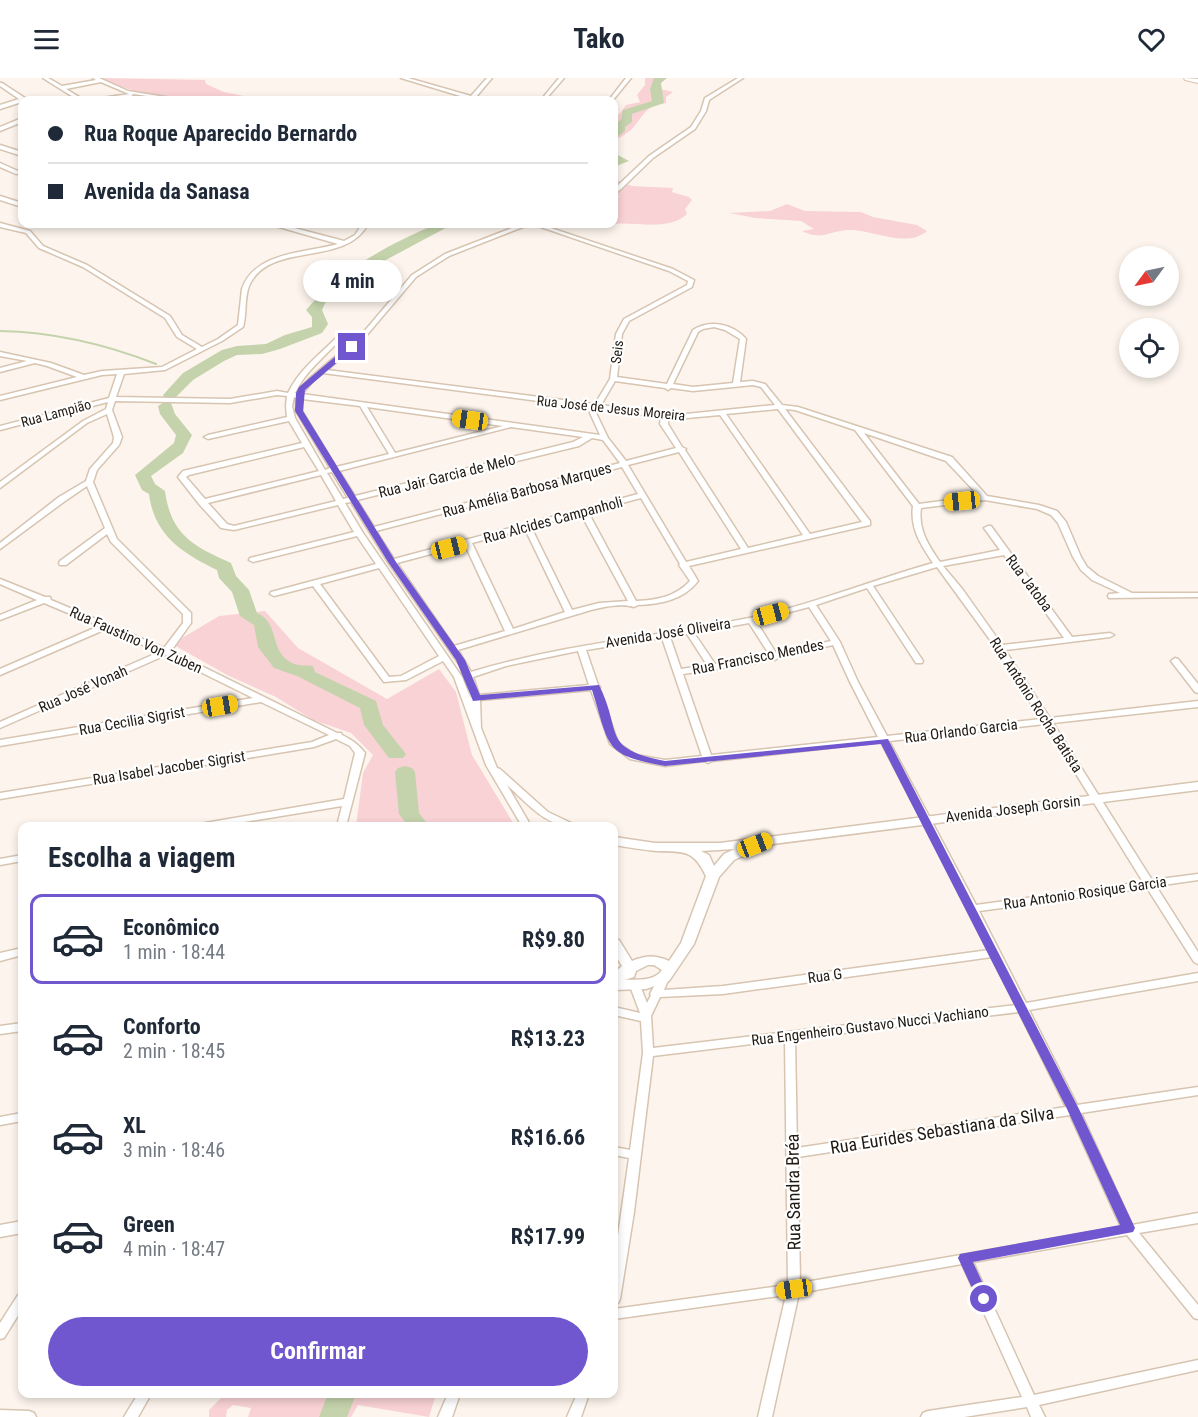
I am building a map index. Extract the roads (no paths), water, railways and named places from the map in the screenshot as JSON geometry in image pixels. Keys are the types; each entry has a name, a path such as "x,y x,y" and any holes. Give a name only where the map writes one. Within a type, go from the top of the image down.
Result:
{"main road":[{"path":"1188,78 1198,81"}],"street":[{"path":"45,78 75,96"},
{"path":"403,78 465,96"},
{"path":"474,96 490,78"},
{"path":"546,96 562,78"},
{"path":"614,96 629,78"},
{"path":"726,78 740,79"},
{"path":"618,188 653,155 696,127 704,114 707,99 740,79"},
{"path":"62,88 98,80 132,96"},
{"path":"1,86 18,96"},
{"path":"0,107 18,102"},
{"path":"0,129 18,122"},
{"path":"0,147 18,153"},
{"path":"0,165 18,174"},
{"path":"0,171 18,175"},
{"path":"0,198 18,204"},
{"path":"11,227 18,224"},
{"path":"0,225 28,232 41,247 85,266 168,317 179,336 201,349"},
{"path":"289,228 343,243"},
{"path":"0,398 82,377 121,371 138,372 163,369 228,336 241,326 247,285 265,266 299,253 343,243 363,228"},
{"path":"477,728 476,699 469,675 352,500 299,411 300,398 302,389 364,335 399,291 429,265 517,228"},
{"name":"Seis","path":"547,228 671,270 691,280 690,286 626,320 622,326 613,379 595,407"},
{"path":"668,388 694,331 714,326 737,332 743,339 736,384"},
{"path":"337,340 294,385 289,396 288,409 291,418 359,533 458,677 491,765 524,822"},
{"path":"0,354 37,361 82,377"},
{"path":"0,370 37,361"},
{"path":"0,547 62,499 89,482 94,469 116,443 118,437 109,410 121,371"},
{"name":"Rua José de Jesus Moreira","path":"321,371 665,416 779,407 813,412 949,459 985,498"},
{"path":"613,379 668,388 693,389 736,384 763,385 867,523 683,565"},
{"name":"Rua Lampião","path":"0,428 112,399 230,401 278,393 300,398 605,438"},
{"path":"363,406 393,455"},
{"path":"453,649 570,613 608,604 634,605 676,596 688,589 693,581 624,464 593,418 595,407"},
{"path":"0,486 85,423 109,410"},
{"path":"722,413 808,537"},
{"path":"665,416 664,424 746,551"},
{"path":"208,437 291,418"},
{"path":"307,444 186,473 182,477 202,502 513,426"},
{"name":"Rua Antônio Rocha Batista","path":"856,427 915,511 918,529 939,563 1001,648 1198,960"},
{"name":"Rua Jair Garcia de Melo","path":"202,502 224,526 234,528 576,444 589,436"},
{"name":"Rua Amélia Barbosa Marques","path":"371,530 682,449"},
{"path":"89,482 109,529 125,554 187,612 187,623 166,652"},
{"name":"Rua Alcides Campanholi","path":"392,562 528,528 643,495"},
{"path":"915,511 985,498 1039,507 1054,513 1062,522 1077,558 1084,568 1095,578 1131,596"},
{"path":"584,512 634,605"},
{"path":"528,528 570,613"},
{"name":"Rua Jatoba","path":"988,528 1069,639"},
{"path":"63,563 109,529"},
{"path":"253,560 359,533"},
{"path":"468,543 510,632"},
{"name":"Avenida José Oliveira","path":"469,675 496,666 609,642 752,620 811,604 939,563 969,556 1006,552"},
{"path":"274,594 380,565"},
{"name":"Rua Faustino Von Zuben","path":"0,581 47,599 166,652 353,744 360,753 343,822"},
{"path":"315,583 387,680 403,678 444,657"},
{"path":"869,586 919,661"},
{"path":"1112,596 1198,595"},
{"path":"0,618 47,599"},
{"path":"811,604 836,642 925,821 973,909 1073,1109 1128,1228 1198,1314"},
{"path":"752,620 776,657"},
{"path":"0,672 107,626"},
{"path":"689,631 713,667"},
{"path":"665,635 708,760"},
{"path":"1001,648 1110,635"},
{"name":"Rua Francisco Mendes","path":"679,672 776,657 836,642"},
{"name":"Rua Orlando Garcia","path":"581,648 614,744 622,751 646,762 665,764 1198,704"},
{"name":"Rua José Vonah","path":"0,725 166,652"},
{"path":"1174,661 1198,690"},
{"path":"476,699 596,687"},
{"name":"Rua Cecilia Sigrist","path":"0,743 264,699"},
{"name":"Rua Isabel Jacober Sigrist","path":"0,796 314,744 338,735"},
{"path":"491,765 534,805 563,822"},
{"name":"Avenida Joseph Gorsin","path":"618,841 681,847 720,847 1198,786"},
{"path":"228,822 346,802"},
{"path":"516,810 534,805"},
{"path":"646,1017 656,994 697,923 713,876 729,857 769,840"},
{"path":"681,847 704,858 713,876"},
{"path":"0,862 18,859"},
{"name":"Rua Antonio Rosique Garcia","path":"973,909 1198,877"},
{"path":"618,949 629,966 646,1017 648,1053 618,1274"},
{"name":"Rua G","path":"656,994 723,990 995,953"},
{"path":"0,967 4,956"},
{"path":"618,978 629,966 643,961 655,961 667,974"},
{"path":"618,984 635,986 667,974"},
{"name":"Rua Engenheiro Gustavo Nucci Vachiano","path":"648,1053 1021,1008 1198,977"},
{"path":"618,1012 646,1017"},
{"path":"0,1030 18,1028"},
{"name":"Rua Sandra Bréa","path":"765,1417 794,1289 790,1036"},
{"name":"Rua Eurides Sebastiana da Silva","path":"793,1154 1198,1090"},
{"path":"0,1121 18,1118"},
{"path":"618,1152 634,1155"},
{"path":"618,1313 794,1289 1128,1228 1198,1218"},
{"path":"0,1231 18,1228"},
{"path":"964,1258 1038,1417"},
{"path":"0,1334 18,1305"},
{"path":"928,1417 1031,1401 1198,1365"},
{"path":"131,1417 143,1398"},
{"path":"445,1417 452,1398"},
{"path":"574,1417 581,1398"},
{"path":"0,1416 29,1417"}],"waterway":[{"path":"618,126 626,122 627,112 658,103 656,81 662,78"},
{"path":"618,128 621,129 618,132"},
{"path":"618,159 623,161 618,163"},
{"path":"170,395 188,377 227,353 237,350 271,348 292,339 290,338 317,330 321,324 319,315 313,310 319,306 318,302 332,290 396,248 437,228"},
{"path":"0,331 80,340 156,364"},
{"path":"166,406 168,414 184,435 182,443 173,454 143,475 148,487 157,491 159,506 169,530 187,547 225,567 228,578 240,590 249,616 263,624 267,647 275,659 293,670 306,670 306,675 369,705 374,725 396,754"},
{"path":"405,772 409,814 416,822"},
{"path":"333,1417 340,1398"}]}
